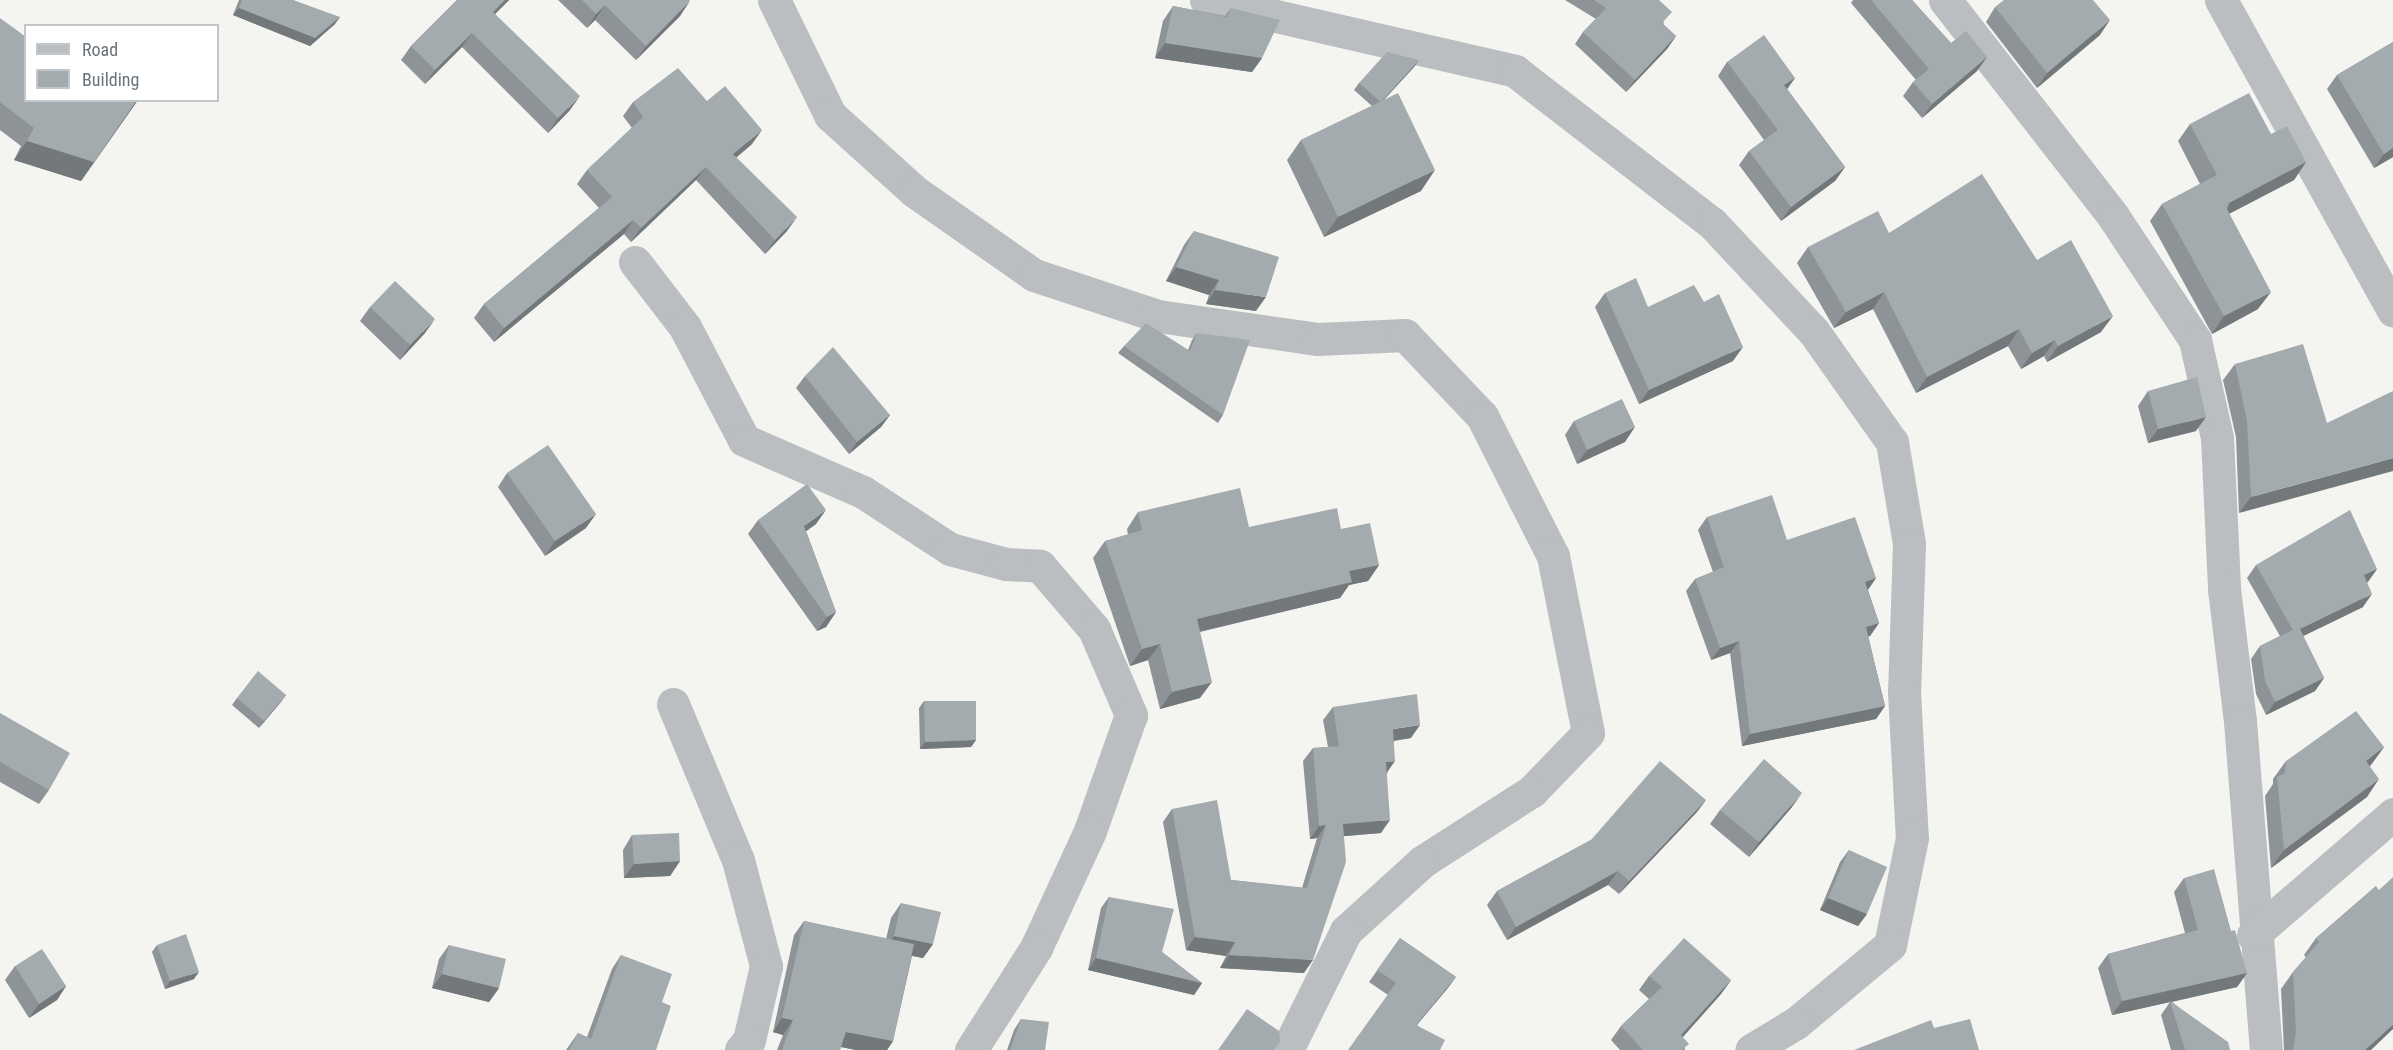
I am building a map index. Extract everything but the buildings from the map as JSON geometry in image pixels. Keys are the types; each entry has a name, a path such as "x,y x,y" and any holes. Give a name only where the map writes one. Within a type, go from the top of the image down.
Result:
{"street":[{"path":"774,0 830,115 914,191 1034,275 1158,316 1318,339 1405,335 1482,416 1553,556 1588,733 1532,791 1422,862 1346,931 1287,1050"},
{"path":"1206,0 1228,9 1515,71 1712,223 1814,332 1893,442 1909,544 1904,692 1912,838 1890,945 1796,1023 1751,1050"},
{"path":"1945,0 2113,216 2195,340 2217,438 2253,936 2266,1050"},
{"path":"2222,0 2393,310"},
{"path":"635,262 684,327 744,440 862,492 950,549 1006,564 1040,566 1094,629 1131,715 1090,831 1036,948 971,1050"},
{"path":"673,704 738,860 766,966 749,1040 741,1050"},
{"path":"2253,936 2393,814"}]}
